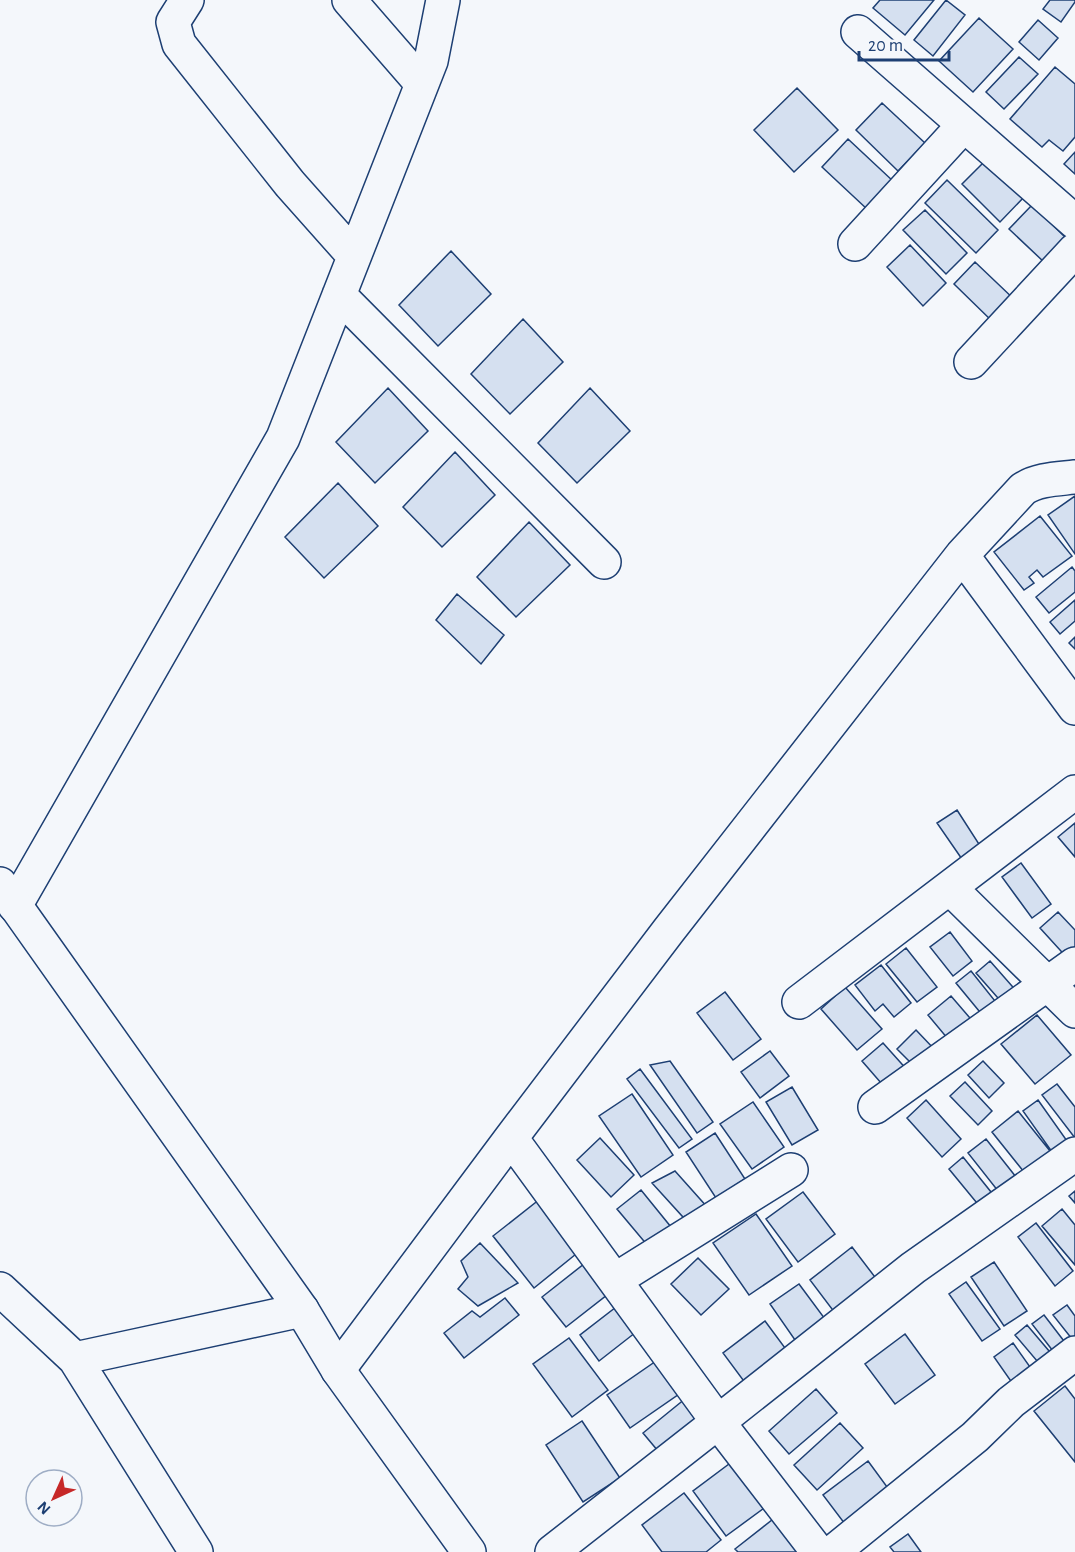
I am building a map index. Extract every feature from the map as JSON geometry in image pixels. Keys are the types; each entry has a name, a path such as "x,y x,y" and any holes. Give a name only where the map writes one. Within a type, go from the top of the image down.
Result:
{"main road":[{"path":"187,0 173,22 179,44 290,184 354,256"},
{"path":"349,0 422,84"},
{"path":"443,0 431,61 283,438 8,895 302,1310 338,1370 469,1552"},
{"path":"858,33 1075,222"},
{"path":"855,244 964,125"},
{"path":"971,362 1075,250"},
{"path":"339,295 604,562"},
{"path":"338,1370 669,930 963,555 1030,484 1075,477"},
{"path":"963,555 1075,708"},
{"path":"799,1002 1075,792"},
{"path":"950,888 1075,1011"},
{"path":"875,1107 1075,964"},
{"path":"511,1138 718,1422 818,1552"},
{"path":"552,1552 913,1268 1075,1154"},
{"path":"615,1281 791,1170"},
{"path":"4,1299 75,1359 196,1552"},
{"path":"75,1359 302,1310"},
{"path":"833,1552 975,1437 1011,1402 1075,1353"}],"building":[{"path":"880,0 934,0 905,35 873,8"},
{"path":"946,0 965,15 933,56 914,40"},
{"path":"1050,0 1075,0 1075,2 1061,22 1043,9"},
{"path":"979,18 1013,49 973,92 939,61"},
{"path":"1038,20 1058,38 1039,60 1019,42"},
{"path":"1019,57 1038,74 1004,109 986,92"},
{"path":"1055,67 1075,84 1075,137 1063,151 1049,140 1042,147 1010,119"},
{"path":"797,88 838,130 794,172 754,130"},
{"path":"882,103 925,143 898,171 856,130"},
{"path":"848,139 894,182 868,210 822,167"},
{"path":"1075,152 1075,174 1064,164"},
{"path":"987,159 1025,196 1000,222 962,184"},
{"path":"947,180 998,230 976,253 925,203"},
{"path":"1032,205 1068,240 1045,263 1009,229"},
{"path":"925,210 967,253 946,274 903,230"},
{"path":"910,245 946,283 923,306 887,267"},
{"path":"451,251 491,294 438,346 399,305"},
{"path":"975,262 1017,302 995,324 954,284"},
{"path":"523,319 563,362 510,414 471,374"},
{"path":"388,388 428,431 375,483 336,442"},
{"path":"590,388 630,431 577,483 538,443"},
{"path":"455,452 495,495 442,547 403,507"},
{"path":"338,483 378,526 324,578 285,537"},
{"path":"1075,496 1075,554 1048,515"},
{"path":"1040,516 1072,556 1043,577 1037,570 1029,577 1034,583 1024,590 994,552"},
{"path":"529,522 570,565 516,617 477,577"},
{"path":"1072,567 1075,571 1075,592 1049,613 1036,597"},
{"path":"457,594 504,635 481,664 436,620"},
{"path":"1075,600 1075,621 1060,634 1050,622"},
{"path":"1075,637 1075,649 1069,643"},
{"path":"957,810 986,855 964,862 937,823"},
{"path":"1075,823 1075,857 1058,837"},
{"path":"1021,863 1051,904 1032,918 1002,877"},
{"path":"1058,912 1075,930 1075,956 1070,961 1040,928"},
{"path":"950,932 972,961 953,976 930,947"},
{"path":"906,948 937,987 917,1002 886,964"},
{"path":"990,961 1019,994 1005,1006 976,973"},
{"path":"881,965 911,1003 894,1017 883,1004 875,1011 855,985"},
{"path":"971,971 999,1006 984,1017 956,983"},
{"path":"845,987 882,1029 857,1050 821,1009"},
{"path":"725,992 761,1039 733,1060 697,1013"},
{"path":"951,996 976,1025 953,1045 928,1015"},
{"path":"1037,1015 1071,1055 1035,1084 1001,1044"},
{"path":"916,1030 936,1051 918,1070 897,1049"},
{"path":"883,1043 909,1072 888,1091 862,1061"},
{"path":"770,1051 789,1076 760,1098 741,1072"},
{"path":"670,1061 713,1122 697,1133 650,1065"},
{"path":"983,1061 1004,1083 989,1098 968,1075"},
{"path":"640,1069 692,1139 679,1148 627,1079"},
{"path":"965,1082 992,1111 978,1125 950,1096"},
{"path":"1057,1084 1075,1107 1075,1138 1042,1095"},
{"path":"792,1087 818,1130 792,1145 766,1102"},
{"path":"632,1094 673,1155 641,1177 599,1116"},
{"path":"926,1100 961,1139 942,1157 907,1118"},
{"path":"1038,1100 1072,1148 1057,1159 1023,1111"},
{"path":"753,1102 784,1147 752,1169 720,1124"},
{"path":"1018,1111 1054,1156 1028,1177 992,1132"},
{"path":"715,1133 745,1179 716,1198 686,1152"},
{"path":"600,1138 634,1175 611,1197 577,1160"},
{"path":"986,1139 1020,1182 1002,1196 968,1153"},
{"path":"963,1157 995,1197 981,1208 949,1169"},
{"path":"675,1171 708,1208 683,1217 652,1183"},
{"path":"641,1190 671,1227 648,1246 617,1209"},
{"path":"1075,1191 1075,1203 1069,1196"},
{"path":"803,1192 835,1234 798,1262 766,1219"},
{"path":"540,1199 581,1250 534,1288 493,1236"},
{"path":"1062,1209 1075,1225 1075,1265 1042,1226"},
{"path":"756,1214 792,1266 749,1295 713,1243"},
{"path":"1036,1223 1073,1271 1055,1286 1018,1237"},
{"path":"480,1243 518,1283 478,1306 458,1289 468,1277 461,1261"},
{"path":"852,1247 881,1285 838,1317 810,1280"},
{"path":"698,1258 729,1289 701,1315 671,1284"},
{"path":"589,1260 612,1291 566,1327 542,1297"},
{"path":"994,1262 1027,1311 1004,1326 971,1277"},
{"path":"966,1282 1000,1329 982,1341 949,1294"},
{"path":"799,1284 825,1319 795,1340 770,1304"},
{"path":"505,1298 519,1315 464,1358 444,1333 472,1311 480,1317"},
{"path":"620,1304 640,1329 599,1361 580,1335"},
{"path":"1067,1305 1075,1316 1075,1337 1072,1339 1053,1315"},
{"path":"1044,1315 1067,1345 1053,1351 1032,1324"},
{"path":"765,1321 788,1352 746,1384 723,1353"},
{"path":"1027,1325 1055,1358 1043,1368 1015,1335"},
{"path":"905,1334 935,1375 895,1404 865,1364"},
{"path":"569,1338 608,1390 572,1417 533,1364"},
{"path":"1013,1343 1035,1374 1015,1387 994,1357"},
{"path":"659,1359 682,1392 630,1428 607,1395"},
{"path":"1065,1386 1075,1399 1075,1462 1034,1411"},
{"path":"816,1389 837,1413 789,1454 769,1431"},
{"path":"691,1394 711,1418 663,1457 643,1433"},
{"path":"582,1421 620,1478 583,1502 546,1445"},
{"path":"840,1423 863,1448 817,1490 794,1465"},
{"path":"733,1461 767,1506 726,1536 693,1491"},
{"path":"868,1461 893,1495 848,1528 823,1495"},
{"path":"684,1493 721,1540 706,1552 662,1552 642,1525"},
{"path":"777,1516 805,1552 738,1552 735,1549"},
{"path":"908,1534 921,1552 894,1552 890,1547"}]}
